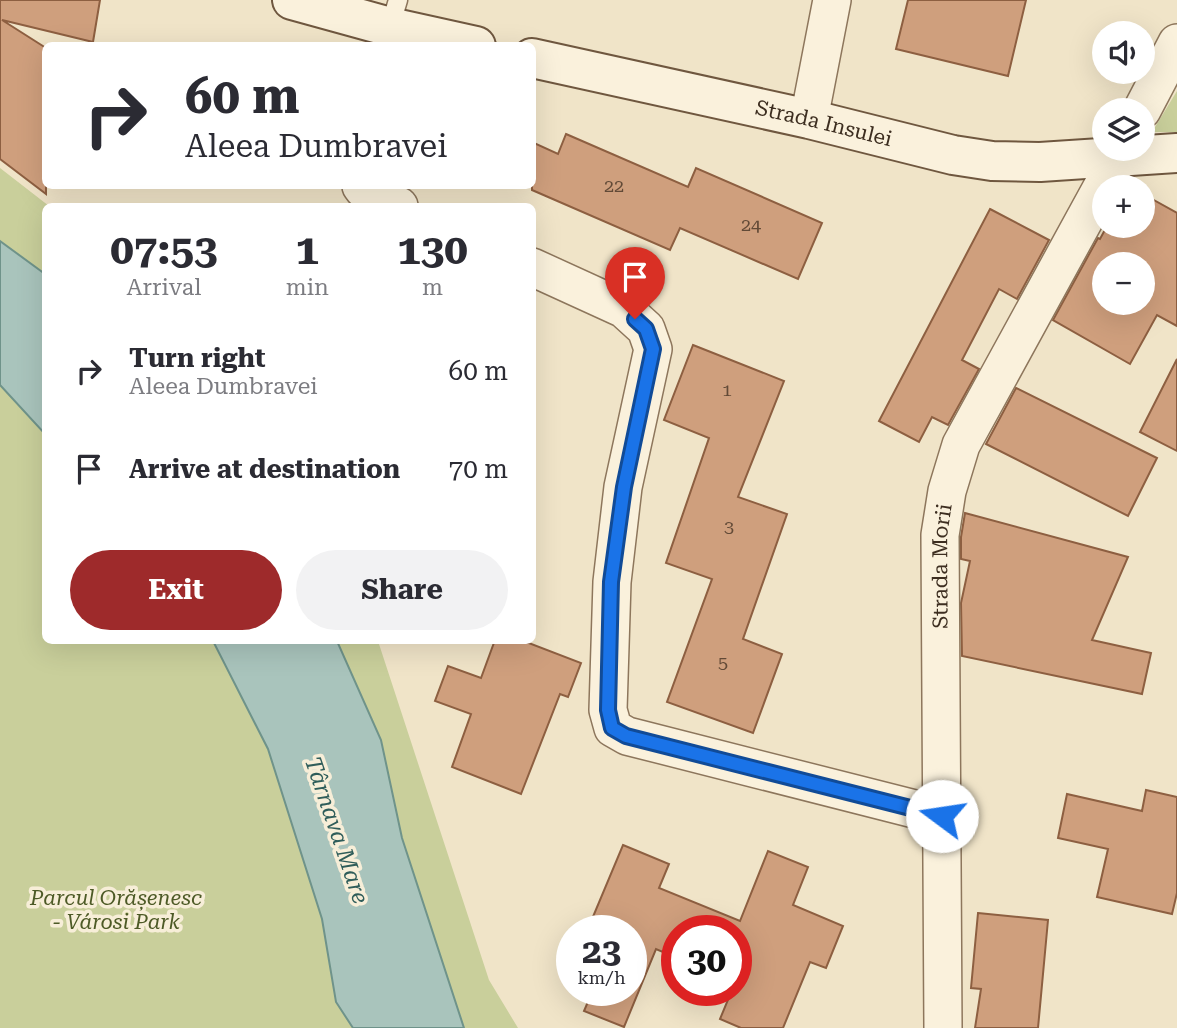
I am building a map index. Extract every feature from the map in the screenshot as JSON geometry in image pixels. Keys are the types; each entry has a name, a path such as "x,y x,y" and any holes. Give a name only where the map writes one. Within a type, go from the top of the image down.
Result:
{"main road":[{"path":"292,0 461,42"},
{"name":"Strada Insulei","path":"536,59 809,119 953,155 992,161 1040,162 1092,156"},
{"name":"Strada Insulei","path":"1155,153 1177,153"}],"street":[{"path":"809,119 832,0"},
{"path":"1148,98 1177,43"},
{"name":"Strada Morii","path":"943,1028 940,535 947,491 961,445 1116,161"},
{"path":"362,189 392,203"},
{"path":"536,269 624,309 646,329 653,349 624,487 611,582 608,710 612,728 626,736 942,816"}],"green space":[{"path":"1177,91 1177,132 1155,132 1155,127"},
{"path":"0,168 45,203 42,203 42,272 0,241"},
{"name":"Parcul Orășenesc - Városi Park","path":"0,385 42,431 42,644 215,644 268,749 322,919 336,1002 353,1028 0,1028"},
{"path":"338,644 379,644 489,980 518,1028 464,1028 461,1022 402,838 381,740"}],"water":[{"path":"0,241 42,272 42,431 0,385"},
{"name":"Târnava Mare","path":"215,644 338,644 381,740 402,838 464,1028 353,1028 336,1002 322,919 268,749"}],"building":[{"path":"0,0 100,0 93,42 2,20 42,45 42,189 46,189 46,194 0,159"},
{"path":"908,0 1026,0 1008,76 896,49"},
{"path":"566,134 688,187 696,168 822,223 798,279 680,228 670,250 532,190 536,189 536,144 558,154"},
{"path":"1155,201 1177,213 1177,326 1157,315 1130,364 1053,320 1098,238 1155,238"},
{"path":"990,209 1049,240 1017,299 999,289 962,360 979,369 948,425 932,417 919,442 879,421"},
{"path":"693,345 784,381 738,497 787,514 743,639 782,654 753,733 667,702 712,579 666,563 709,438 664,420"},
{"path":"1177,359 1177,451 1140,432"},
{"path":"1016,388 1157,458 1128,516 986,444"},
{"path":"965,513 1128,557 1092,640 1151,653 1142,694 962,656 961,603 970,561 961,559"},
{"path":"494,644 531,644 581,663 568,697 560,694 521,794 452,767 471,714 435,701 448,666 481,678"},
{"path":"1146,790 1177,797 1177,893 1172,914 1097,897 1108,849 1058,838 1067,794 1142,811"},
{"path":"623,845 669,864 659,888 725,915 661,915 661,951 656,949 647,971 647,915 594,915"},
{"path":"768,851 808,867 793,905 843,926 826,968 810,962 783,1028 741,1028 720,1019 725,1006 752,1006 752,915 742,915"},
{"path":"978,913 1048,920 1038,1028 975,1028 981,989 971,988"},
{"path":"586,1006 633,1006 624,1027 584,1011"}],"route":[{"path":"635,319 646,329 653,349 624,487 611,582 608,710 612,728 626,736 942,816"}]}
